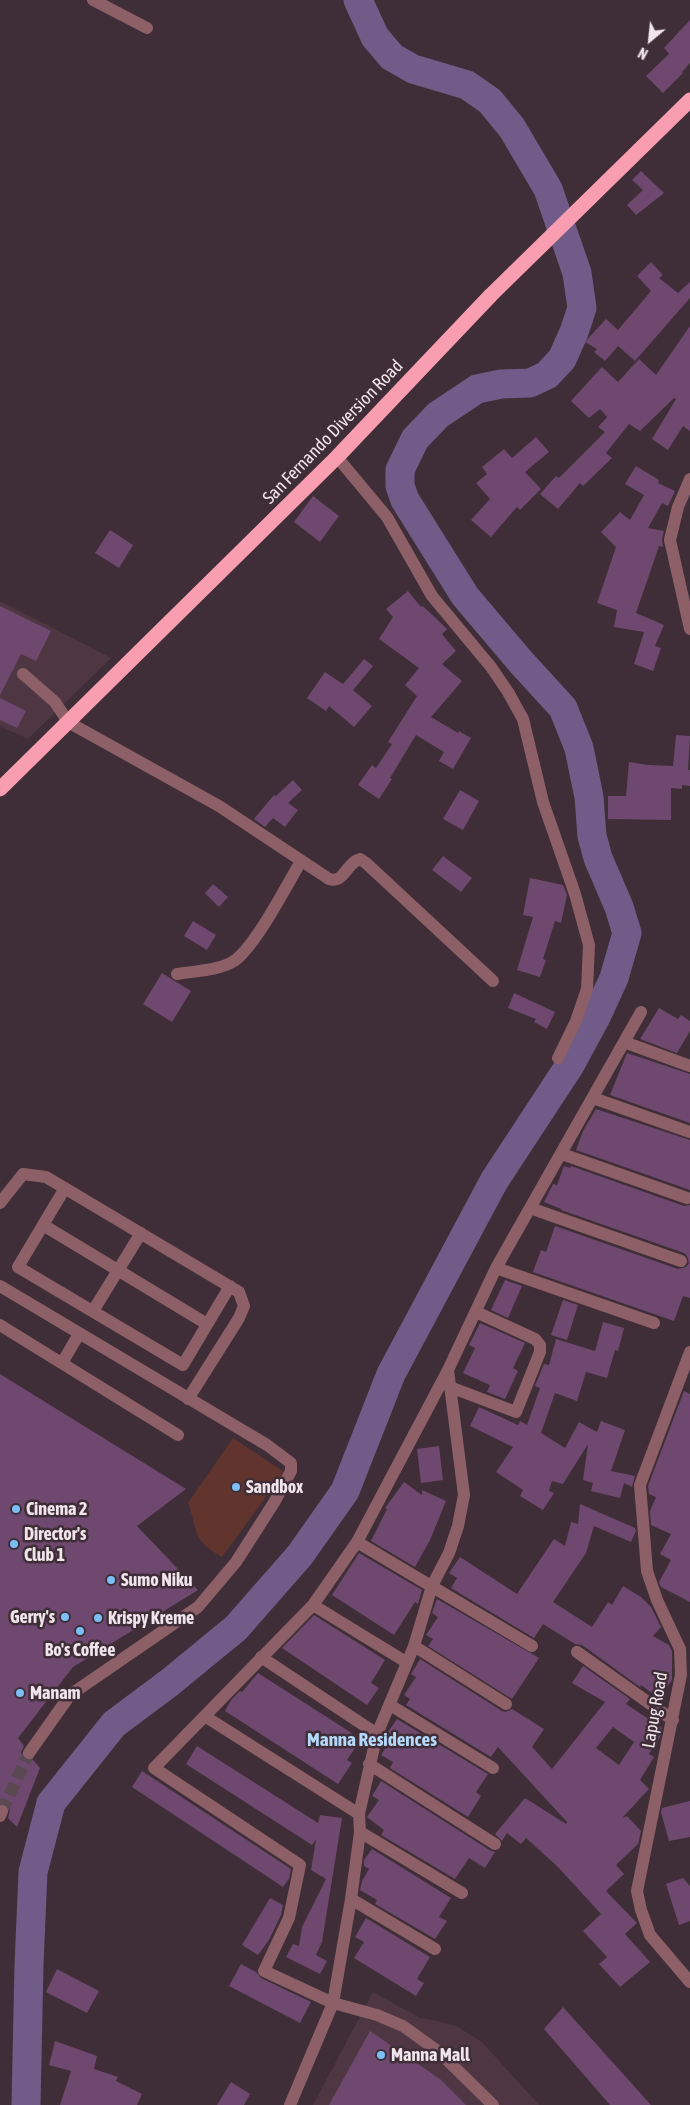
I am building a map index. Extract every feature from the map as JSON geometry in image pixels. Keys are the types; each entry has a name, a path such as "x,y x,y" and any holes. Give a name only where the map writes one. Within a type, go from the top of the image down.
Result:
{"highway":[{"name":"San Fernando Diversion Road","path":"0,788 336,457 491,295 690,100"}],"street":[{"path":"93,0 147,28"},
{"path":"336,457 387,517 432,596 491,667 523,719 543,802 575,894 589,945 587,989 576,1021 558,1058"},
{"path":"690,479 678,506 670,540 690,629"},
{"path":"23,674 55,702 68,722 219,806 301,861 335,881 339,880 353,861 360,859 493,981"},
{"path":"177,974 216,968 234,961 250,944 301,861"},
{"path":"493,2105 439,2052 403,2026 377,2015 333,2003 264,1971 289,1918 300,1865 154,1768 206,1717 261,1657 313,1605 357,1542 448,1370 496,1268 641,1012"},
{"path":"624,1042 690,1066"},
{"path":"593,1098 690,1132"},
{"path":"562,1154 687,1198"},
{"path":"0,1203 23,1174 46,1177 239,1292 244,1306 239,1318 188,1399"},
{"path":"65,1188 18,1267 93,1312 183,1365 230,1286"},
{"path":"530,1208 681,1261"},
{"path":"43,1225 207,1324"},
{"path":"93,1312 141,1233"},
{"path":"496,1268 654,1322"},
{"path":"0,1286 267,1445 291,1463 291,1471 275,1500 236,1562 198,1607 70,1695 29,1753"},
{"path":"450,1387 516,1412 540,1352 540,1345 535,1339 476,1312"},
{"path":"0,1325 178,1434"},
{"path":"62,1363 79,1334"},
{"name":"Lapug Road","path":"690,1352 685,1379 640,1485 647,1571 657,1600 680,1649 682,1675 637,1891 641,1910 650,1935 690,1982"},
{"path":"290,2105 333,2003 351,1899 360,1832 359,1814 369,1764 378,1734 414,1646 432,1586 449,1553 458,1526 464,1495 448,1370"},
{"path":"357,1542 532,1646"},
{"path":"313,1605 406,1662"},
{"path":"414,1646 506,1704"},
{"path":"577,1652 673,1720"},
{"path":"261,1657 378,1734"},
{"path":"390,1705 493,1768"},
{"path":"206,1717 359,1814"},
{"path":"369,1764 495,1844"},
{"path":"360,1832 462,1893"},
{"path":"351,1899 435,1949"}],"shaded area":[{"path":"0,601 111,658 28,739 0,726"},
{"name":"Sandbox","path":"233,1438 284,1472 222,1557 212,1551 201,1540 195,1529 188,1503"},
{"path":"373,1992 420,2018 458,2027 482,2042 539,2105 313,2105"}],"building":[{"path":"690,20 690,63 663,93 646,76 669,54 664,48"},
{"path":"641,171 664,193 636,215 627,205 643,190 632,180"},
{"path":"651,262 663,275 659,278 678,293 690,282 690,298 635,361 618,346 605,361 594,352 597,349 585,342 606,319 618,330 651,291 637,276"},
{"path":"690,326 690,431 683,426 668,450 652,439 676,399 674,398 640,431 629,424 606,453 612,458 583,486 580,483 558,509 540,494 556,476 559,478 605,432 598,427 607,417 600,409 589,418 571,401 602,367 618,382 639,359 656,375"},
{"path":"536,437 549,452 525,472 541,489 520,510 517,507 491,537 471,520 490,499 476,483 487,474 482,467 504,449 512,458"},
{"path":"636,466 659,480 658,483 675,491 668,506 662,503 648,528 664,531 663,547 659,546 636,613 664,625 655,646 661,648 653,671 634,664 644,632 614,627 617,610 597,603 616,547 601,532 620,512 630,520 644,495 625,484"},
{"path":"313,496 339,516 320,542 294,522"},
{"path":"110,530 133,545 119,568 95,553"},
{"path":"408,591 421,607 423,606 447,629 442,634 456,651 442,664 462,681 431,717 458,733 459,731 471,738 453,769 439,761 444,752 416,735 379,799 358,785 372,765 376,768 392,744 388,742 417,696 405,685 419,668 379,639 393,617 386,609"},
{"path":"0,606 51,631 36,661 21,654 0,695"},
{"path":"364,659 373,666 353,690 372,706 354,727 329,706 326,711 307,698 325,672 343,684"},
{"path":"0,698 26,711 17,728 0,720"},
{"path":"676,735 690,736 688,770 690,770 690,786 682,785 682,789 671,788 671,820 608,819 608,796 626,796 629,762 673,766"},
{"path":"293,780 302,790 288,803 298,810 285,827 273,818 265,827 254,819 274,795 276,796"},
{"path":"460,790 479,801 463,830 443,819"},
{"path":"443,856 472,878 461,892 432,870"},
{"path":"530,878 563,885 567,895 561,923 555,921 543,959 546,960 540,977 517,970 533,917 523,915"},
{"path":"213,884 228,897 219,907 205,893"},
{"path":"193,921 216,935 207,950 184,936"},
{"path":"162,973 191,991 172,1022 143,1004"},
{"path":"514,993 555,1012 547,1029 534,1022 536,1019 508,1008"},
{"path":"659,1008 678,1019 681,1015 690,1021 690,1031 677,1053 640,1039"},
{"path":"627,1053 690,1074 690,1123 610,1095"},
{"path":"596,1109 690,1140 690,1190 576,1150 583,1131"},
{"path":"564,1166 570,1168 571,1166 684,1206 690,1205 690,1298 683,1296 674,1321 533,1272 541,1250 546,1252 555,1226 678,1269 686,1267 689,1263 684,1253 561,1210 544,1202 553,1184 557,1185"},
{"path":"505,1280 522,1286 508,1318 491,1310"},
{"path":"563,1300 578,1305 567,1340 551,1335"},
{"path":"603,1322 624,1328 618,1351 615,1350 607,1378 586,1372 577,1401 555,1393 541,1433 565,1448 579,1422 597,1432 601,1421 625,1430 611,1471 635,1476 632,1487 624,1483 620,1498 591,1491 593,1483 583,1480 588,1444 563,1484 552,1481 549,1491 554,1493 543,1510 520,1496 523,1490 496,1472 513,1447 470,1426 479,1407 518,1425 520,1421 527,1425 540,1388 535,1386 544,1364 549,1365 556,1339 595,1351"},
{"path":"480,1323 525,1343 513,1368 518,1371 505,1399 487,1392 490,1385 463,1373 475,1348 469,1345"},
{"path":"0,1374 186,1489 137,1526 198,1590 73,1667 18,1738 24,1746 21,1752 22,1757 28,1761 33,1760 40,1768 17,1827 8,1818 9,1806 0,1803"},
{"path":"684,1391 690,1394 690,1602 661,1587 659,1582 671,1560 660,1554 671,1534 651,1525 650,1511 656,1497 649,1494 648,1486"},
{"path":"439,1446 443,1480 421,1483 417,1449"},
{"path":"404,1482 422,1495 422,1490 446,1501 430,1540 415,1567 371,1541 387,1509 385,1508"},
{"path":"580,1504 635,1528 636,1531 631,1542 594,1526 586,1553 553,1602 592,1627 608,1602 612,1605 623,1586 641,1597 651,1607 661,1627 653,1636 669,1645 672,1651 672,1680 659,1698 641,1685 640,1687 582,1645 575,1644 543,1624 534,1638 451,1588 457,1578 449,1573 460,1557 517,1594 554,1539 565,1546 571,1522 578,1524"},
{"path":"359,1553 422,1590 418,1604 415,1602 394,1635 332,1595"},
{"path":"437,1599 539,1658 512,1699 428,1646 433,1639 426,1635 438,1617 432,1613"},
{"path":"314,1615 385,1660 371,1683 379,1688 367,1705 282,1648"},
{"path":"420,1659 502,1711 506,1712 512,1709 544,1729 532,1747 552,1769 605,1702 572,1683 583,1666 630,1699 626,1704 662,1728 660,1737 649,1754 654,1757 640,1780 649,1789 622,1818 627,1816 641,1831 638,1844 616,1865 624,1874 606,1891 637,1923 625,1934 650,1962 620,1987 599,1964 607,1957 583,1931 601,1914 558,1867 526,1838 521,1844 507,1833 502,1841 495,1834 525,1798 566,1824 567,1822 498,1747 491,1757 406,1705 410,1699 404,1695 416,1677 411,1674","holes":["613,1727 634,1742 619,1765 596,1748"]},
{"path":"258,1673 361,1739 347,1760 352,1763 338,1784 225,1711 231,1700 240,1691 242,1692"},
{"path":"397,1719 488,1774 476,1792 481,1796 468,1817 390,1768 393,1762 381,1755 393,1736 388,1732"},
{"path":"197,1746 318,1823 320,1815 342,1818 322,1942 316,1955 327,1961 320,1974 286,1957 293,1944 299,1946 302,1927 326,1879 311,1870 316,1839 312,1845 186,1764"},
{"path":"142,1771 291,1869 289,1879 283,1887 132,1787"},
{"path":"381,1781 495,1852 485,1868 469,1858 455,1879 381,1835 384,1830 367,1817 379,1800 372,1796"},
{"path":"690,1801 690,1837 669,1841 661,1812 662,1808"},
{"path":"372,1849 451,1898 439,1917 447,1921 435,1939 375,1904 377,1900 360,1890 362,1881 369,1869 364,1866 364,1860"},
{"path":"683,1878 690,1886 690,1921 679,1925 666,1884"},
{"path":"270,1898 283,1905 281,1915 269,1940 258,1955 242,1945"},
{"path":"366,1918 430,1957 417,1979 424,1983 416,1996 354,1958 364,1942 355,1937"},
{"path":"241,1964 256,1972 261,1978 311,2002 300,2023 229,1986"},
{"path":"57,1969 99,1991 87,2013 46,1992"},
{"path":"563,2007 651,2105 610,2105 544,2029"},
{"name":"Manna Mall","path":"370,2031 440,2079 466,2105 329,2105"},
{"path":"55,2041 97,2056 94,2069 118,2077 116,2081 142,2094 137,2105 60,2105 71,2071 49,2065"},
{"path":"231,2082 250,2094 244,2105 217,2105"}],"waterway":[{"path":"26,2105 33,1872 51,1803 114,1724 169,1683 236,1628 300,1555 345,1491 391,1374 494,1181 570,1065 597,1015 614,978 627,933 619,907 598,858 592,836 589,797 579,748 563,708 465,596 405,500 400,486 400,470 415,439 438,415 477,389 501,384 530,383 547,375 562,359 582,308 577,273 548,189 512,128 490,101 467,85 413,69 392,57 375,37 358,0"}],"tunnel":[{"path":"2,1811 29,1753"}],"place":[{"name":"Sandbox","path":"236,1487"},
{"name":"Cinema 2","path":"16,1509"},
{"name":"Director's Club 1","path":"14,1544"},
{"name":"Sumo Niku","path":"111,1580"},
{"name":"Gerry's","path":"65,1617"},
{"name":"Krispy Kreme","path":"98,1618"},
{"name":"Bo's Coffee","path":"80,1631"},
{"name":"Manam","path":"20,1693"},
{"name":"Manna Mall","path":"381,2055"}],"district":[{"name":"Manna Residences","path":"372,1740"}]}
